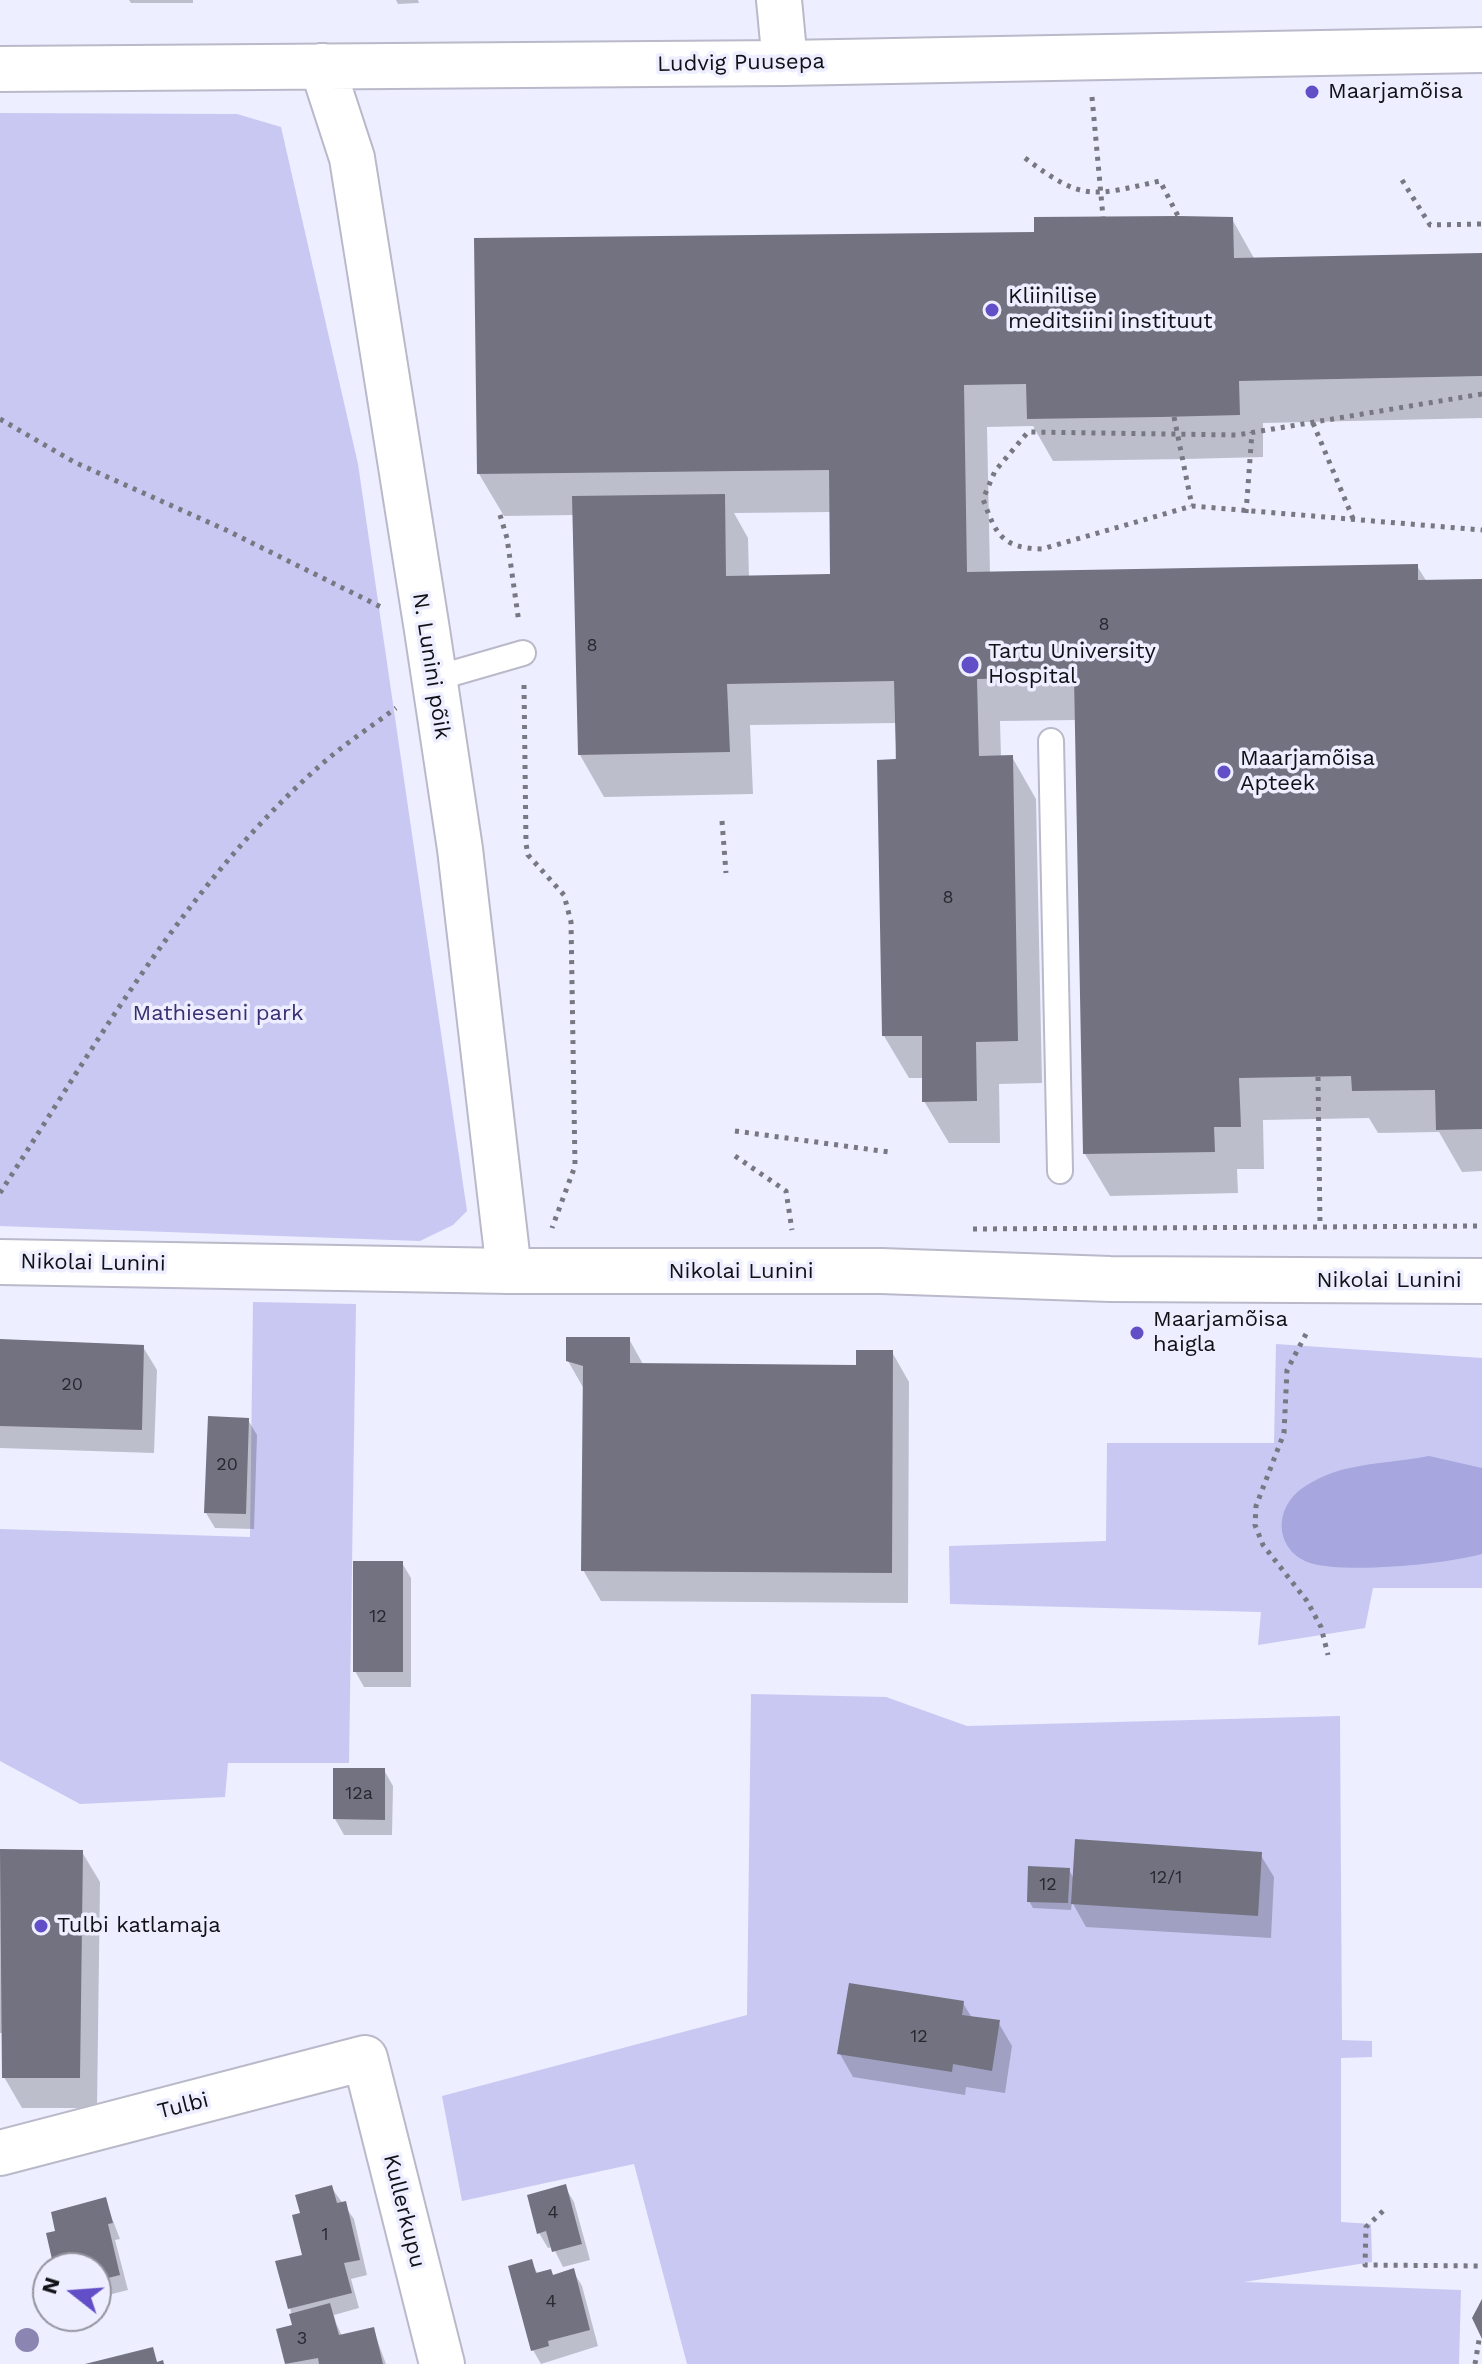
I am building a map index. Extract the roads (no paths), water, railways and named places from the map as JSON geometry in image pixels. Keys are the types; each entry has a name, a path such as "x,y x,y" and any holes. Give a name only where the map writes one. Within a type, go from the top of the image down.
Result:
{"street":[{"path":"779,0 785,63"},
{"name":"Ludvig Puusepa","path":"0,69 785,63 1482,50"},
{"name":"N. Lunini põik","path":"322,66 352,158 427,630 460,849 509,1271"},
{"name":"Nikolai Lunini","path":"0,1262 509,1271 881,1271 1110,1279 1482,1281"},
{"name":"Tulbi","path":"0,2153 365,2058"},
{"name":"Kullerkupu","path":"365,2058 442,2364"}],"lane":[{"path":"433,679 523,653"},
{"path":"1051,741 1060,1171"}],"place":[{"name":"Maarjamõisa","path":"1312,92"},
{"name":"Kliinilise meditsiini instituut","path":"992,310"},
{"name":"Tartu University Hospital","path":"970,665"},
{"name":"Maarjamõisa Apteek","path":"1224,772"},
{"name":"Maarjamõisa haigla","path":"1137,1333"},
{"name":"Tulbi katlamaja","path":"41,1926"}],"park label":[{"name":"Mathieseni park","path":"218,1014"}]}
